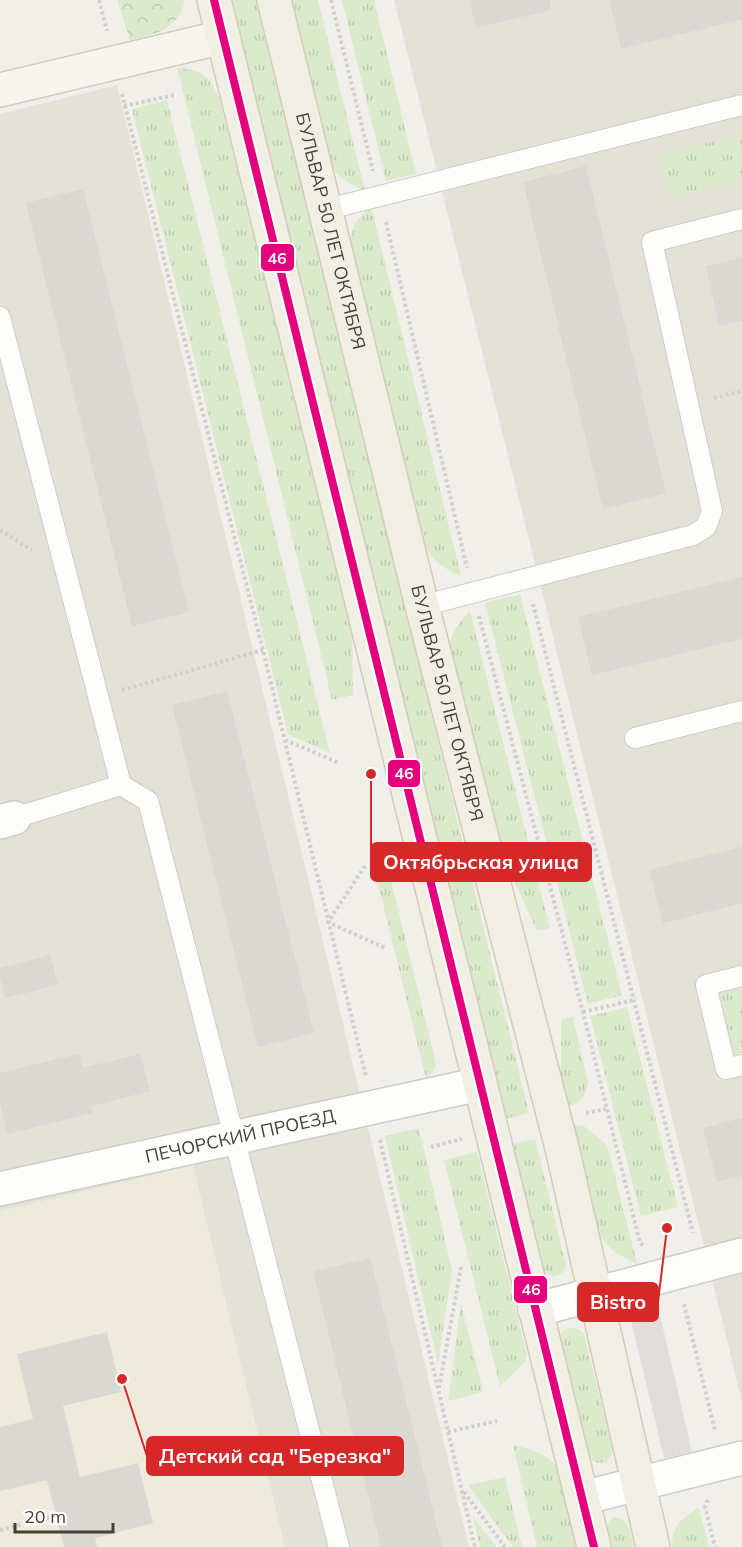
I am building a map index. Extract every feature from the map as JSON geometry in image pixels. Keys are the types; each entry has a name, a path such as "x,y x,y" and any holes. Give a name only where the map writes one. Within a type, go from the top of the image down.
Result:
{"main road":[{"path":"214,0 594,1547"},
{"name":"БУЛЬВАР 50 ЛЕТ ОКТЯБРЯ","path":"274,0 422,606 562,1148 653,1547"}],"street":[{"path":"0,90 223,37"},
{"name":"ПЕЧОРСКИЙ ПРОЕЗД","path":"0,1189 480,1084"},
{"path":"535,1310 742,1255"},
{"path":"582,1498 733,1460"}],"lane":[{"path":"324,210 742,105"},
{"path":"422,606 693,535 706,527 712,511 652,243 742,219"},
{"path":"0,317 121,785 148,801 339,1547"},
{"path":"635,738 742,711"},
{"path":"7,820 121,785"},
{"path":"742,976 706,985 726,1069 742,1065"}],"path":[{"path":"331,0 473,591 583,1012 640,1243 676,1272 733,1460 705,1507 715,1547"},
{"path":"115,63 263,650 367,1080"},
{"path":"124,106 174,94"},
{"path":"526,578 694,1232 676,1272"},
{"path":"98,696 263,650"},
{"path":"284,740 339,764"},
{"path":"328,922 365,866"},
{"path":"328,922 385,948"},
{"path":"583,1012 634,1000"},
{"path":"380,1139 476,1547"},
{"path":"431,1147 464,1139"},
{"path":"439,1391 460,1268"},
{"path":"448,1432 498,1421"},
{"path":"462,1491 505,1547"},
{"path":"0,1530 56,1516"}],"shaded area":[{"path":"394,0 742,0 742,1401 540,584"},
{"path":"117,85 469,1547 0,1547 0,114"},
{"path":"193,1165 285,1547 0,1547 0,1211"},
{"path":"657,1302 692,1452 664,1458 628,1308"}],"green space":[{"path":"117,0 185,0 177,18 165,29 130,40"},
{"path":"229,0 256,0 529,1113 505,1119"},
{"path":"288,0 318,0 365,191 344,180 329,162"},
{"path":"342,0 374,0 416,174 386,181"},
{"path":"177,67 204,75 219,98 352,632 353,695 332,700"},
{"path":"167,100 330,753 288,734 132,109"},
{"path":"742,135 742,181 670,197 660,154"},
{"path":"371,206 461,576 437,562 426,548 350,244 356,223"},
{"path":"520,594 622,995 588,1004 485,603"},
{"path":"470,611 550,928 537,931 502,854 450,645 455,631"},
{"path":"386,860 436,1064 435,1069 426,1079 373,863"},
{"path":"742,983 742,1050 736,1046 726,1031 721,1003 728,989"},
{"path":"627,1007 678,1207 641,1216 590,1016"},
{"path":"573,1017 588,1083 585,1094 577,1103 566,1108 561,1087 561,1020"},
{"path":"569,1124 584,1126 607,1145 637,1264 616,1253 605,1243 595,1226"},
{"path":"419,1128 452,1270 438,1363 385,1136"},
{"path":"535,1139 566,1265 564,1271 554,1276 548,1275 540,1267 511,1144"},
{"path":"477,1152 527,1355 524,1363 500,1386 444,1160"},
{"path":"461,1303 483,1392 448,1401"},
{"path":"571,1328 578,1329 584,1334 613,1452 608,1460 602,1463 588,1458 560,1340 561,1333"},
{"path":"513,1445 537,1452 557,1466 577,1547 537,1547"},
{"path":"505,1477 522,1547 513,1547 468,1485"},
{"path":"699,1508 709,1547 672,1547 672,1539 679,1523"},
{"path":"472,1515 496,1547 480,1547"},
{"path":"613,1517 626,1523 634,1547 611,1547 607,1527"}],"building":[{"path":"469,0 550,0 551,10 476,28"},
{"path":"609,0 742,0 742,19 621,49"},
{"path":"586,166 666,493 603,509 523,182"},
{"path":"83,189 189,612 132,626 26,203"},
{"path":"742,258 742,321 719,326 706,266"},
{"path":"742,577 742,639 592,675 578,617"},
{"path":"227,691 314,1033 258,1047 172,705"},
{"path":"742,847 742,903 663,923 649,870"},
{"path":"50,955 58,985 5,998 0,968"},
{"path":"79,1054 82,1068 140,1054 150,1091 91,1106 93,1113 7,1134 0,1103 0,1073"},
{"path":"742,1118 742,1176 717,1182 703,1128"},
{"path":"370,1258 442,1547 381,1547 313,1272"},
{"path":"107,1332 121,1392 63,1406 80,1477 138,1463 153,1523 95,1538 97,1547 64,1547 47,1480 0,1491 0,1427 33,1419 17,1354"}],"transit line":[{"name":"46","path":"214,0 594,1547"}],"place":[{"name":"Октябрьская улица","path":"371,774"},
{"name":"Bistro","path":"667,1228"},
{"name":"Детский сад \"Березка\"","path":"122,1379"}]}
